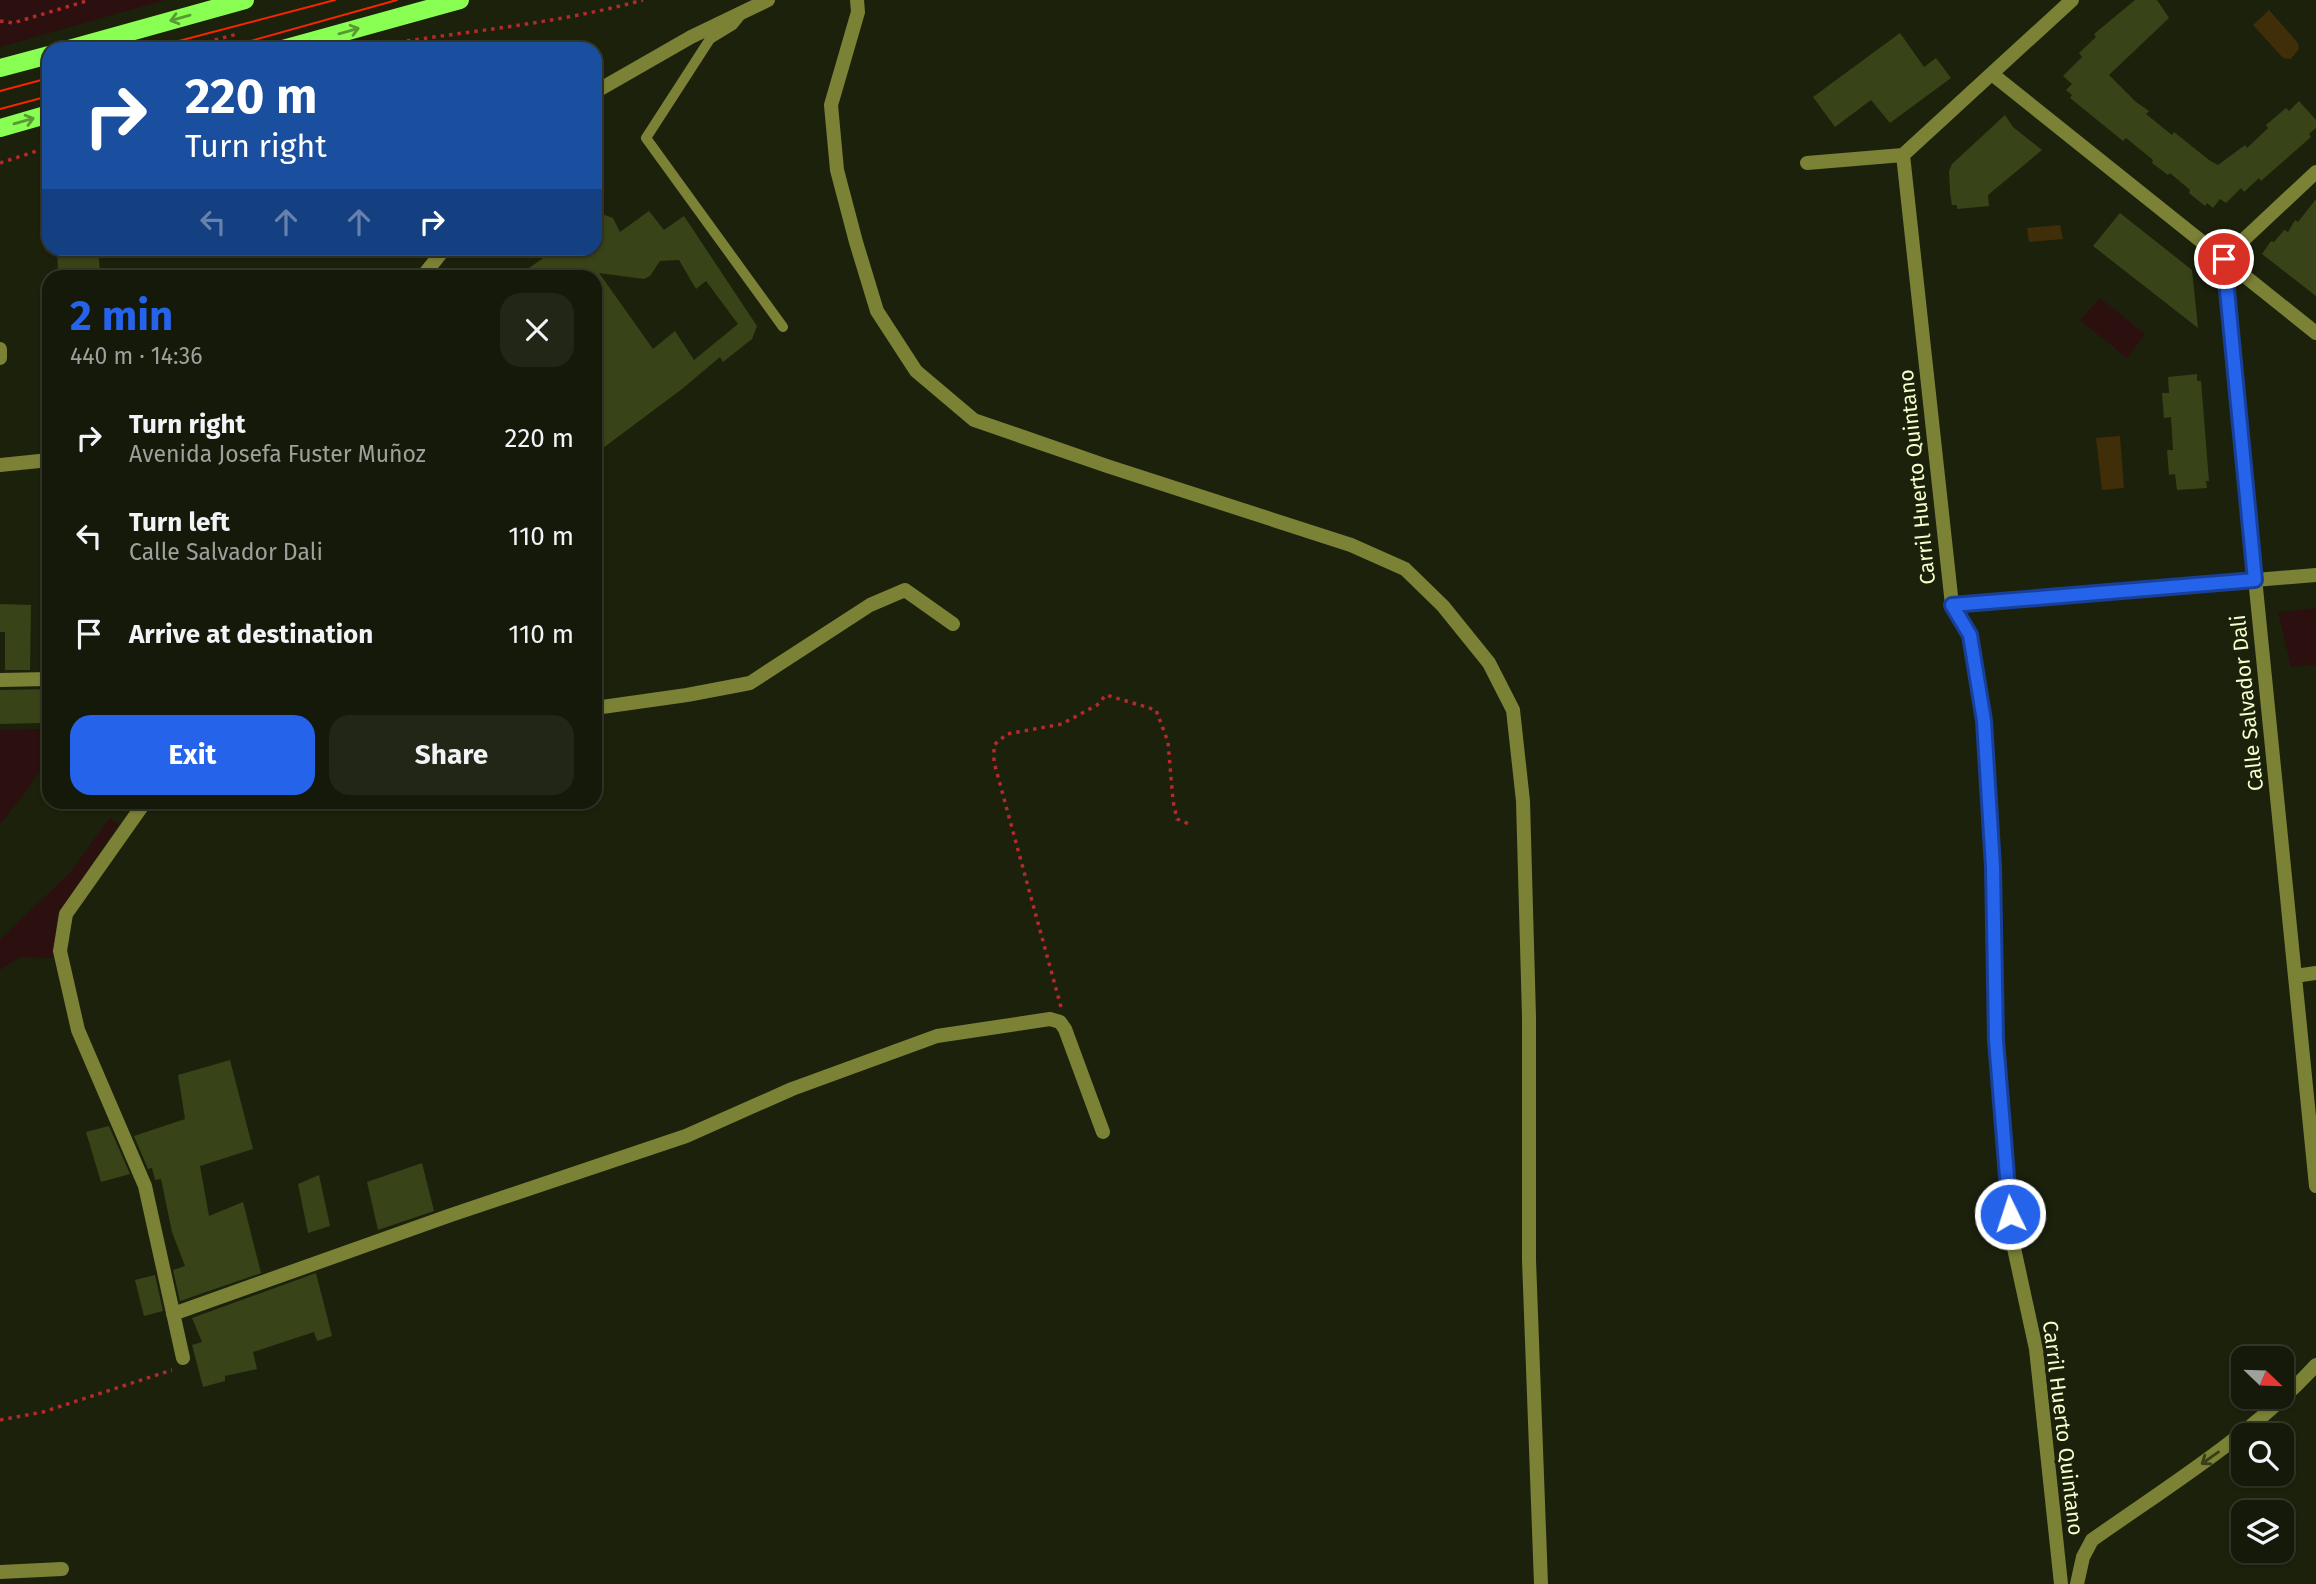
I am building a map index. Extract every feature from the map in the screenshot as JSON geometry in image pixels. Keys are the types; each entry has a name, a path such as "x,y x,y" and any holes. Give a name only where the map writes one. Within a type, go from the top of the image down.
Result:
{"main road":[{"path":"94,42 245,0"},
{"path":"308,42 460,0"},
{"path":"0,68 42,57"},
{"path":"0,128 42,116"}],"street":[{"path":"602,88 691,37 768,0"},
{"path":"858,0 858,12 831,105 837,170 877,311 916,371 974,420 1351,545 1405,569 1443,606 1489,663 1513,710 1523,815 1529,1017 1529,1260 1541,1584"},
{"path":"1807,163 1903,155 2072,0"},
{"path":"1992,74 2316,332"},
{"name":"Carril Huerto Quintano","path":"1903,155 1952,605 1970,635 1984,721 1993,867 1996,1040 2012,1239 2036,1349 2061,1584"},
{"path":"2224,259 2316,172"},
{"path":"428,270 439,256"},
{"name":"Calle Salvador Dali","path":"2224,259 2316,1186"},
{"path":"0,349 0,358"},
{"path":"0,465 42,461"},
{"path":"1952,605 2316,575"},
{"path":"602,707 750,683 870,605 905,590 953,624"},
{"path":"0,680 42,679"},
{"path":"140,809 66,914 60,951 78,1030 145,1186 183,1358"},
{"path":"2295,975 2316,973"},
{"path":"173,1314 451,1215 686,1136 792,1089 937,1036 1050,1019 1060,1022 1065,1029 1103,1132"},
{"path":"2077,1584 2083,1558 2092,1540 2227,1445 2294,1389 2316,1365"},
{"path":"0,1572 62,1569"}],"lane":[{"path":"743,13 733,26 710,39 646,138 783,327"}],"path":[{"path":"0,21 13,23 90,0"},
{"path":"399,42 501,29 604,11 643,0"},
{"path":"208,42 237,34"},
{"path":"0,163 42,149"},
{"path":"1060,1022 1062,1011 994,761 994,745 1007,734 1062,724 1097,705 1106,695 1156,710 1168,742 1177,819 1189,824"},
{"path":"0,1420 43,1412 183,1366 183,1358"}],"shaded area":[{"path":"0,0 165,0 0,47"},
{"path":"2269,10 2298,43 2299,49 2291,59 2283,58 2253,25"},
{"path":"2060,225 2063,239 2029,242 2027,228"},
{"path":"2100,298 2145,334 2127,358 2080,320"},
{"path":"2120,436 2124,488 2102,490 2096,438"},
{"path":"2316,608 2316,665 2291,667 2278,612"},
{"path":"42,729 42,767 0,824 0,730"},
{"path":"110,818 119,824 57,915 54,958 20,957 0,970 0,939 68,875"}],"building":[{"path":"2135,0 2157,0 2169,18 2109,75 2149,111 2146,114 2172,135 2174,132 2218,165 2245,145 2247,148 2268,128 2266,125 2286,108 2289,111 2299,101 2316,120 2316,128 2309,134 2311,137 2261,181 2259,178 2244,192 2241,188 2226,203 2220,199 2213,208 2207,203 2205,206 2170,173 2168,175 2152,163 2153,160 2126,138 2123,141 2070,98 2072,95 2066,90 2072,84 2063,76 2082,57 2079,53 2096,37 2094,34"},
{"path":"1900,33 1924,67 1936,58 1951,78 1890,123 1871,100 1835,127 1813,97"},
{"path":"2005,115 2013,127 2042,150 1988,195 1989,206 1957,209 1957,205 1952,205 1950,192 1949,171 1952,164"},
{"path":"2316,199 2316,296 2262,254 2271,241 2274,242 2284,230 2288,232 2295,220 2298,222"},
{"path":"649,211 664,230 684,216 757,326 752,339 723,362 720,357 602,449 602,277 653,349 675,331 694,360 738,324 706,281 696,289 679,260 660,261 650,276 644,279 602,273 602,270 526,270 546,256 602,256 602,216 613,218 620,232"},
{"path":"2120,213 2192,270 2198,328 2093,246"},
{"path":"57,256 99,256 100,270 58,270"},
{"path":"2197,374 2197,381 2201,381 2209,481 2206,481 2207,488 2177,490 2175,474 2169,475 2167,450 2173,450 2171,417 2164,418 2162,393 2169,393 2168,377"},
{"path":"0,604 31,605 30,670 5,670 5,632 0,632"},
{"path":"42,689 42,722 0,724 0,690"},
{"path":"230,1060 253,1149 200,1166 209,1216 243,1202 261,1273 180,1301 173,1270 185,1266 172,1232 161,1179 155,1180 152,1168 148,1169 134,1136 185,1119 178,1075"},
{"path":"109,1126 130,1174 101,1182 86,1132"},
{"path":"422,1163 434,1211 378,1230 367,1182"},
{"path":"319,1175 330,1226 308,1233 298,1184"},
{"path":"316,1273 332,1336 317,1341 314,1332 253,1352 257,1369 225,1376 225,1381 203,1387 192,1345 202,1342 192,1318"},
{"path":"155,1275 163,1311 144,1316 135,1280"}],"tram line":[{"path":"175,42 335,0"},
{"path":"247,42 397,0"},
{"path":"0,91 42,80"},
{"path":"0,109 42,98"}],"route":[{"path":"2010,1214 1996,1040 1993,867 1984,721 1970,635 1952,605 2255,580 2224,259"}]}
